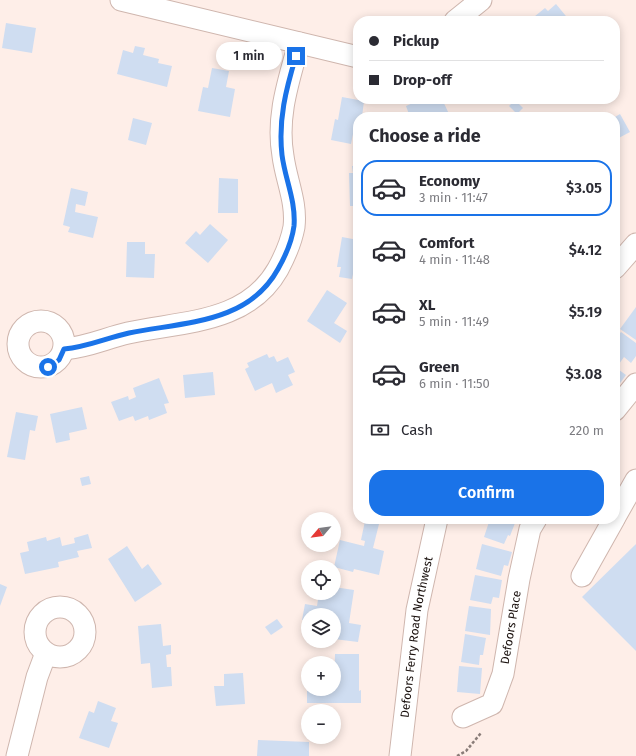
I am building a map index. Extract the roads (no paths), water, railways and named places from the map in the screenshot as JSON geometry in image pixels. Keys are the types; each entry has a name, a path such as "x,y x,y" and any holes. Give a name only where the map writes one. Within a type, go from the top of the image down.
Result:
{"street":[{"path":"120,0 353,56"},
{"path":"461,16 481,0"},
{"path":"64,349 82,348 128,333 177,326 222,315 250,301 273,279 287,253 294,226 293,199 282,156 280,125 284,95 299,43"},
{"path":"620,262 636,244"},
{"path":"620,404 636,384"},
{"path":"620,509 636,480"},
{"name":"Defoors Ferry Road Northwest","path":"400,756 417,610 436,524"},
{"name":"Defoors Place","path":"463,717 492,704 503,674 519,578 530,529 533,524"},
{"path":"582,576 612,524"},
{"path":"17,756 37,678 46,653"}]}
